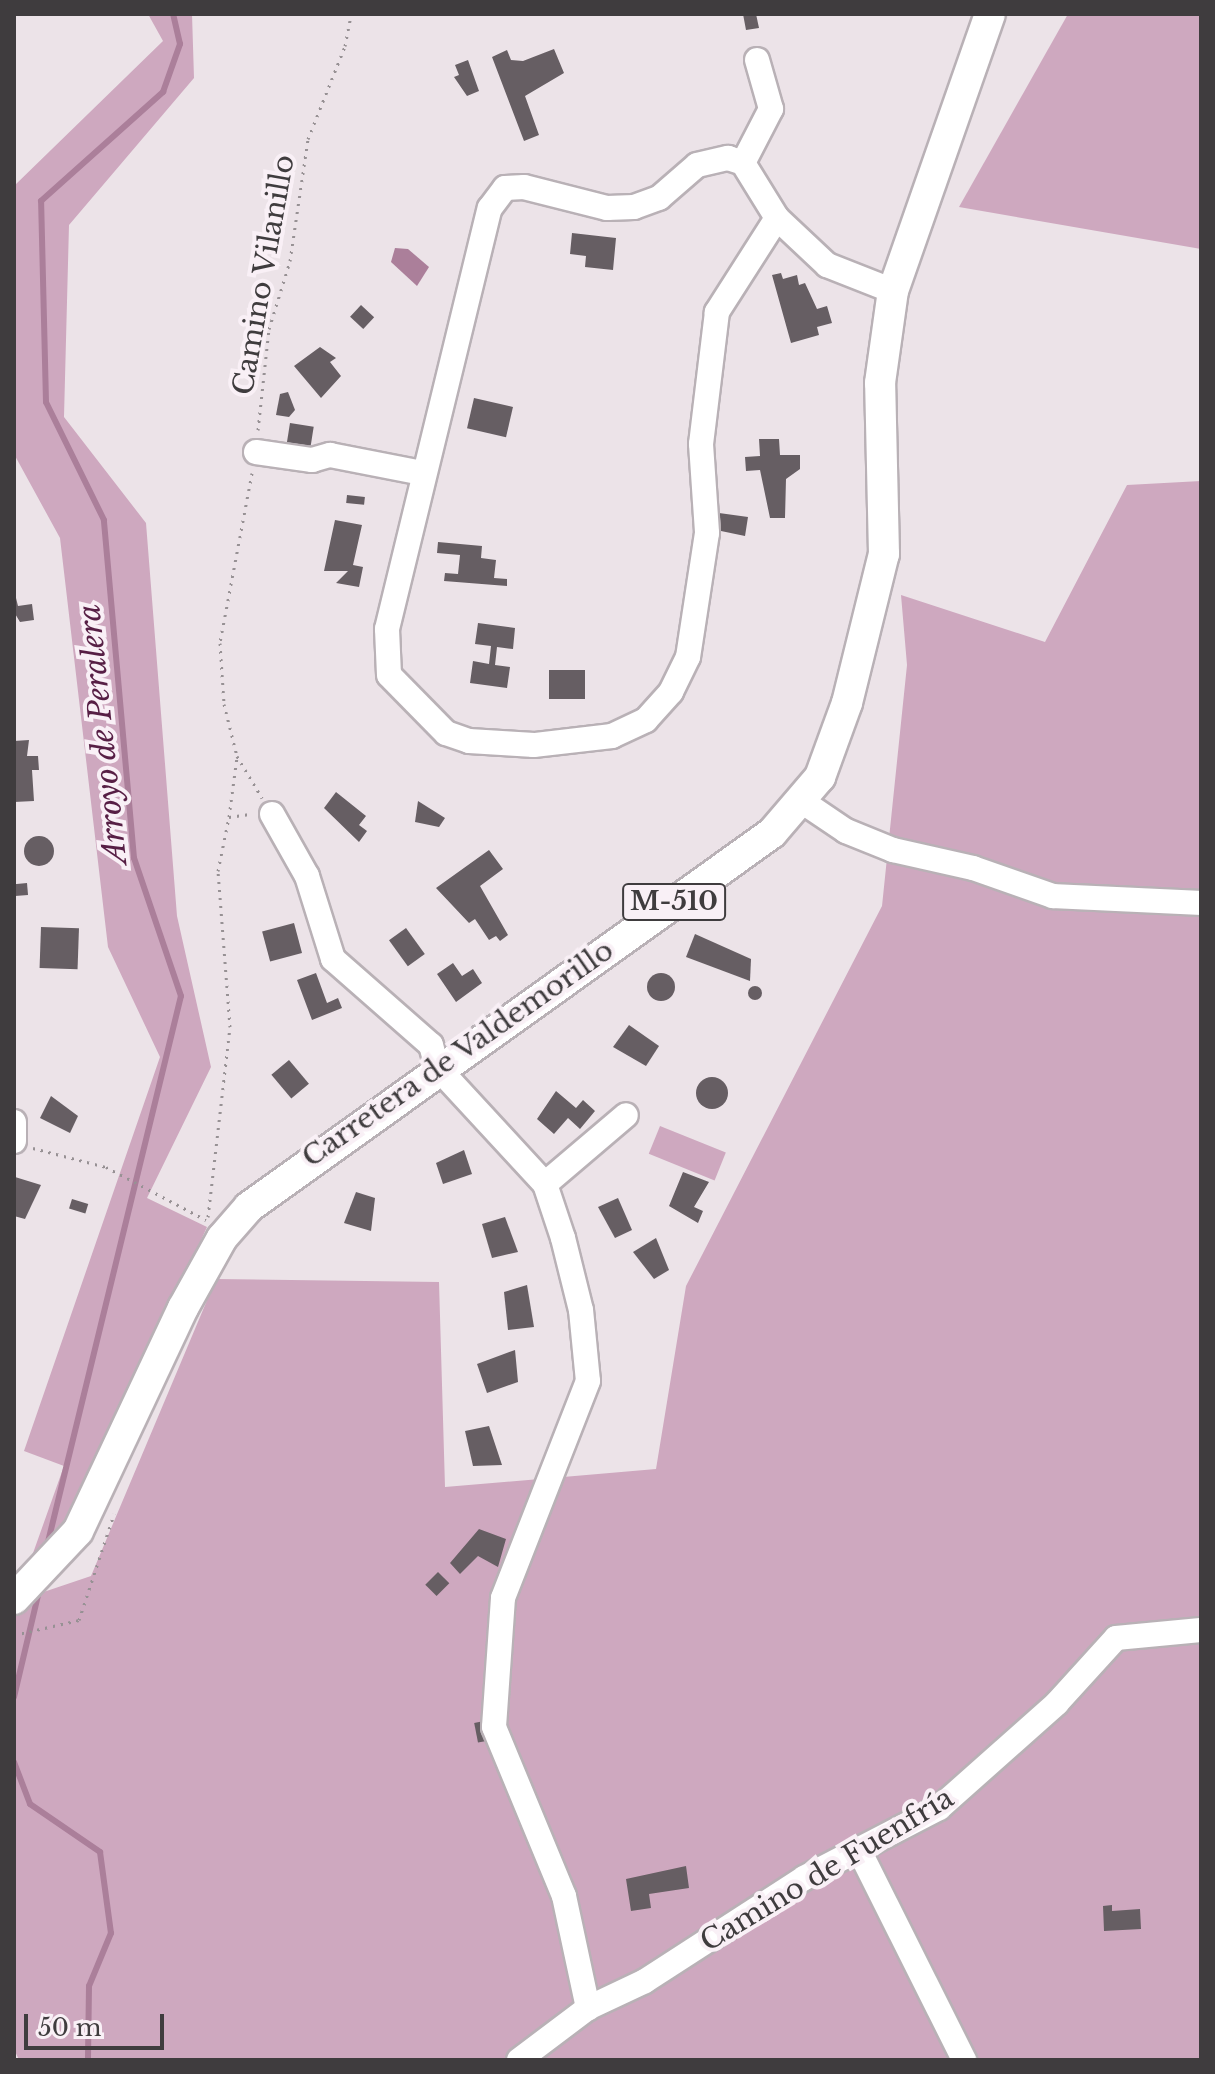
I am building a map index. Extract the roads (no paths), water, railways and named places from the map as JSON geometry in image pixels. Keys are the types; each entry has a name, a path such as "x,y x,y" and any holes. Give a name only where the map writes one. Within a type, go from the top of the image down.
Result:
{"main road":[{"name":"Carretera de Valdemorillo","path":"14,1599 78,1531 98,1498 213,1233 288,1174 437,1067 772,833 803,802 835,743 884,554 880,383 893,291 990,14"}],"street":[{"path":"743,163 771,109 757,60"},
{"path":"777,218 717,312 701,444 707,533 688,657 671,692 646,720 612,736 534,745 469,741 446,733 399,690 389,675 387,629 422,473 490,208 505,188 524,187 607,208 634,207 659,198 697,165 728,158 743,163 777,218 827,265 893,291"},
{"path":"256,452 312,460 330,455 422,473"},
{"path":"803,802 846,831 893,850 973,868 1053,896 1201,903"},
{"path":"272,814 307,876 333,959 431,1045 437,1067 545,1184 581,1310 588,1381 503,1598 494,1727 564,1896 588,2008"},
{"path":"545,1184 626,1115"},
{"path":"14,1122 22,1144"},
{"name":"Camino de Fuenfría","path":"519,2060 588,2008 645,1981 804,1878 860,1852 939,1808 1056,1704 1116,1638 1201,1630"},
{"path":"860,1852 964,2060"}],"waterway":[{"name":"Arroyo de Peralera","path":"47,1546 181,996 134,858 104,520 46,402 41,201 163,92 180,44 173,14"},
{"path":"14,1697 39,1591"},
{"path":"14,1762 30,1804 100,1852 111,1933 89,1986 88,2060"}]}
